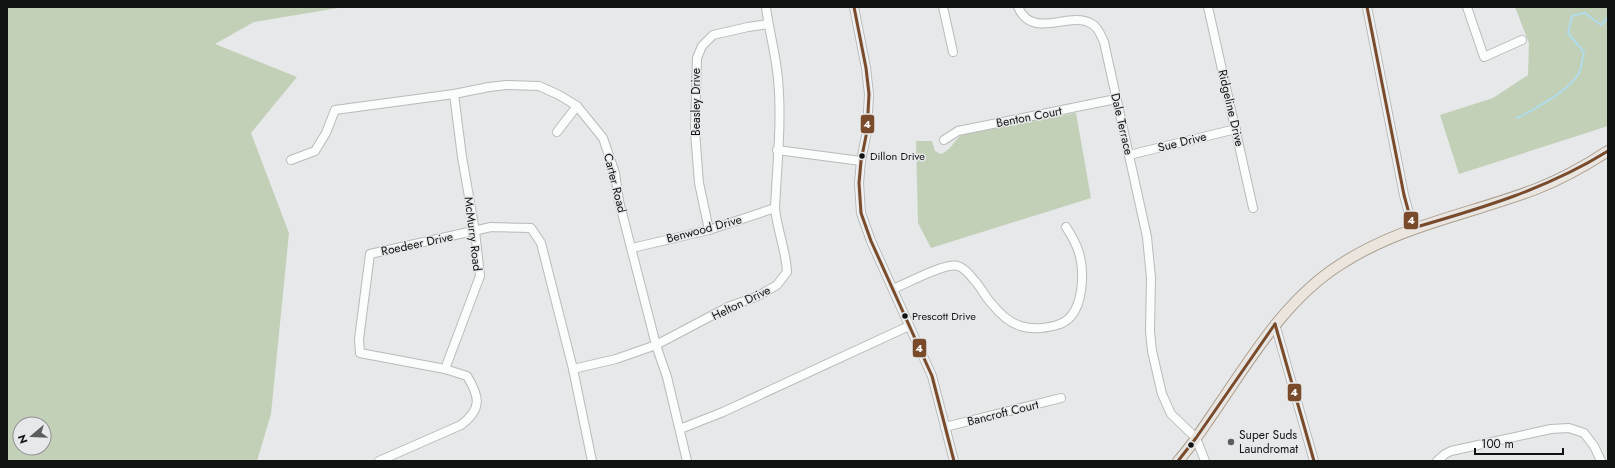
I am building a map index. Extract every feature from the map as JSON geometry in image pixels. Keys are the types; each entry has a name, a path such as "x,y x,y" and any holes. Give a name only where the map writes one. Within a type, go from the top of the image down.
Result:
{"main road":[{"path":"1178,461 1196,438 1275,324 1320,279 1341,264 1385,240 1413,228 1537,189 1572,173 1608,151"}],"street":[{"name":"Helton Drive","path":"573,369 616,359 656,345 728,308 758,296 778,285 787,272 786,259 776,224 775,208 777,150 780,111 774,46 768,24 766,7"},
{"path":"854,7 869,88 868,131 861,160 859,191 863,221 932,376 954,461"},
{"path":"944,7 953,52"},
{"name":"Dale Terrace","path":"1018,7 1022,15 1032,22 1040,24 1080,20 1092,24 1100,33 1104,42 1148,242 1151,278 1150,331 1152,351 1162,394 1171,414 1196,438 1205,461"},
{"name":"Ridgeline Drive","path":"1208,7 1253,208"},
{"path":"1367,7 1404,195 1413,228"},
{"path":"1467,7 1484,57 1522,40"},
{"name":"Beasley Drive","path":"709,230 699,183 695,132 697,58 702,46 713,35 768,24"},
{"name":"Carter Road","path":"291,160 315,151 326,133 335,110 454,94 507,85 538,86 559,95 577,106 603,138 615,172 619,201 656,345 667,377 687,461"},
{"name":"McMurry Road","path":"445,368 480,276 475,231 462,157 454,94"},
{"name":"Benton Court","path":"944,140 958,131 1116,99"},
{"path":"557,132 577,106"},
{"name":"Sue Drive","path":"1129,155 1236,129"},
{"path":"777,150 861,160"},
{"name":"Benwood Drive","path":"632,248 709,230 775,208"},
{"name":"Roedeer Drive","path":"379,461 461,425 471,418 476,406 476,390 467,376 445,368 360,353 359,339 370,254 491,227 531,228 540,243 573,369 592,461"},
{"path":"893,289 929,273 946,267 958,266 967,272 980,286 991,304 1008,320 1022,327 1042,329 1062,324 1074,313 1081,297 1082,280 1081,261 1077,243 1066,227"},
{"path":"1275,324 1314,461"},
{"path":"680,429 723,412 909,326"},
{"name":"Bancroft Court","path":"946,427 1061,398"},
{"path":"1437,461 1451,451 1551,430 1569,428 1584,433 1594,446 1601,461"}],"green space":[{"path":"7,7 344,7 254,22 215,44 297,77 251,133 289,233 271,414 257,461 7,461"},
{"path":"1515,7 1608,7 1608,126 1459,174 1440,115 1493,98 1528,75 1529,43"},
{"path":"1076,113 1091,198 931,248 918,223 916,141 932,141 935,151 941,154 966,132"}],"waterway":[{"path":"1517,118 1542,105 1560,93 1579,73 1584,52 1568,33 1572,16 1585,13 1601,25 1608,17"}],"transit line":[{"name":"4","path":"854,7 866,68 869,94 867,131 861,161 859,183 861,213 871,241 932,376 954,461"},
{"name":"4","path":"1367,7 1404,195 1413,228 1489,205 1538,187 1608,151"},
{"name":"4","path":"1275,324 1314,461"},
{"name":"4","path":"1178,461 1196,438 1275,324"}],"place":[{"name":"Dillon Drive","path":"862,156"},
{"name":"Prescott Drive","path":"905,316"},
{"name":"Super Suds Laundromat","path":"1231,442"}]}
